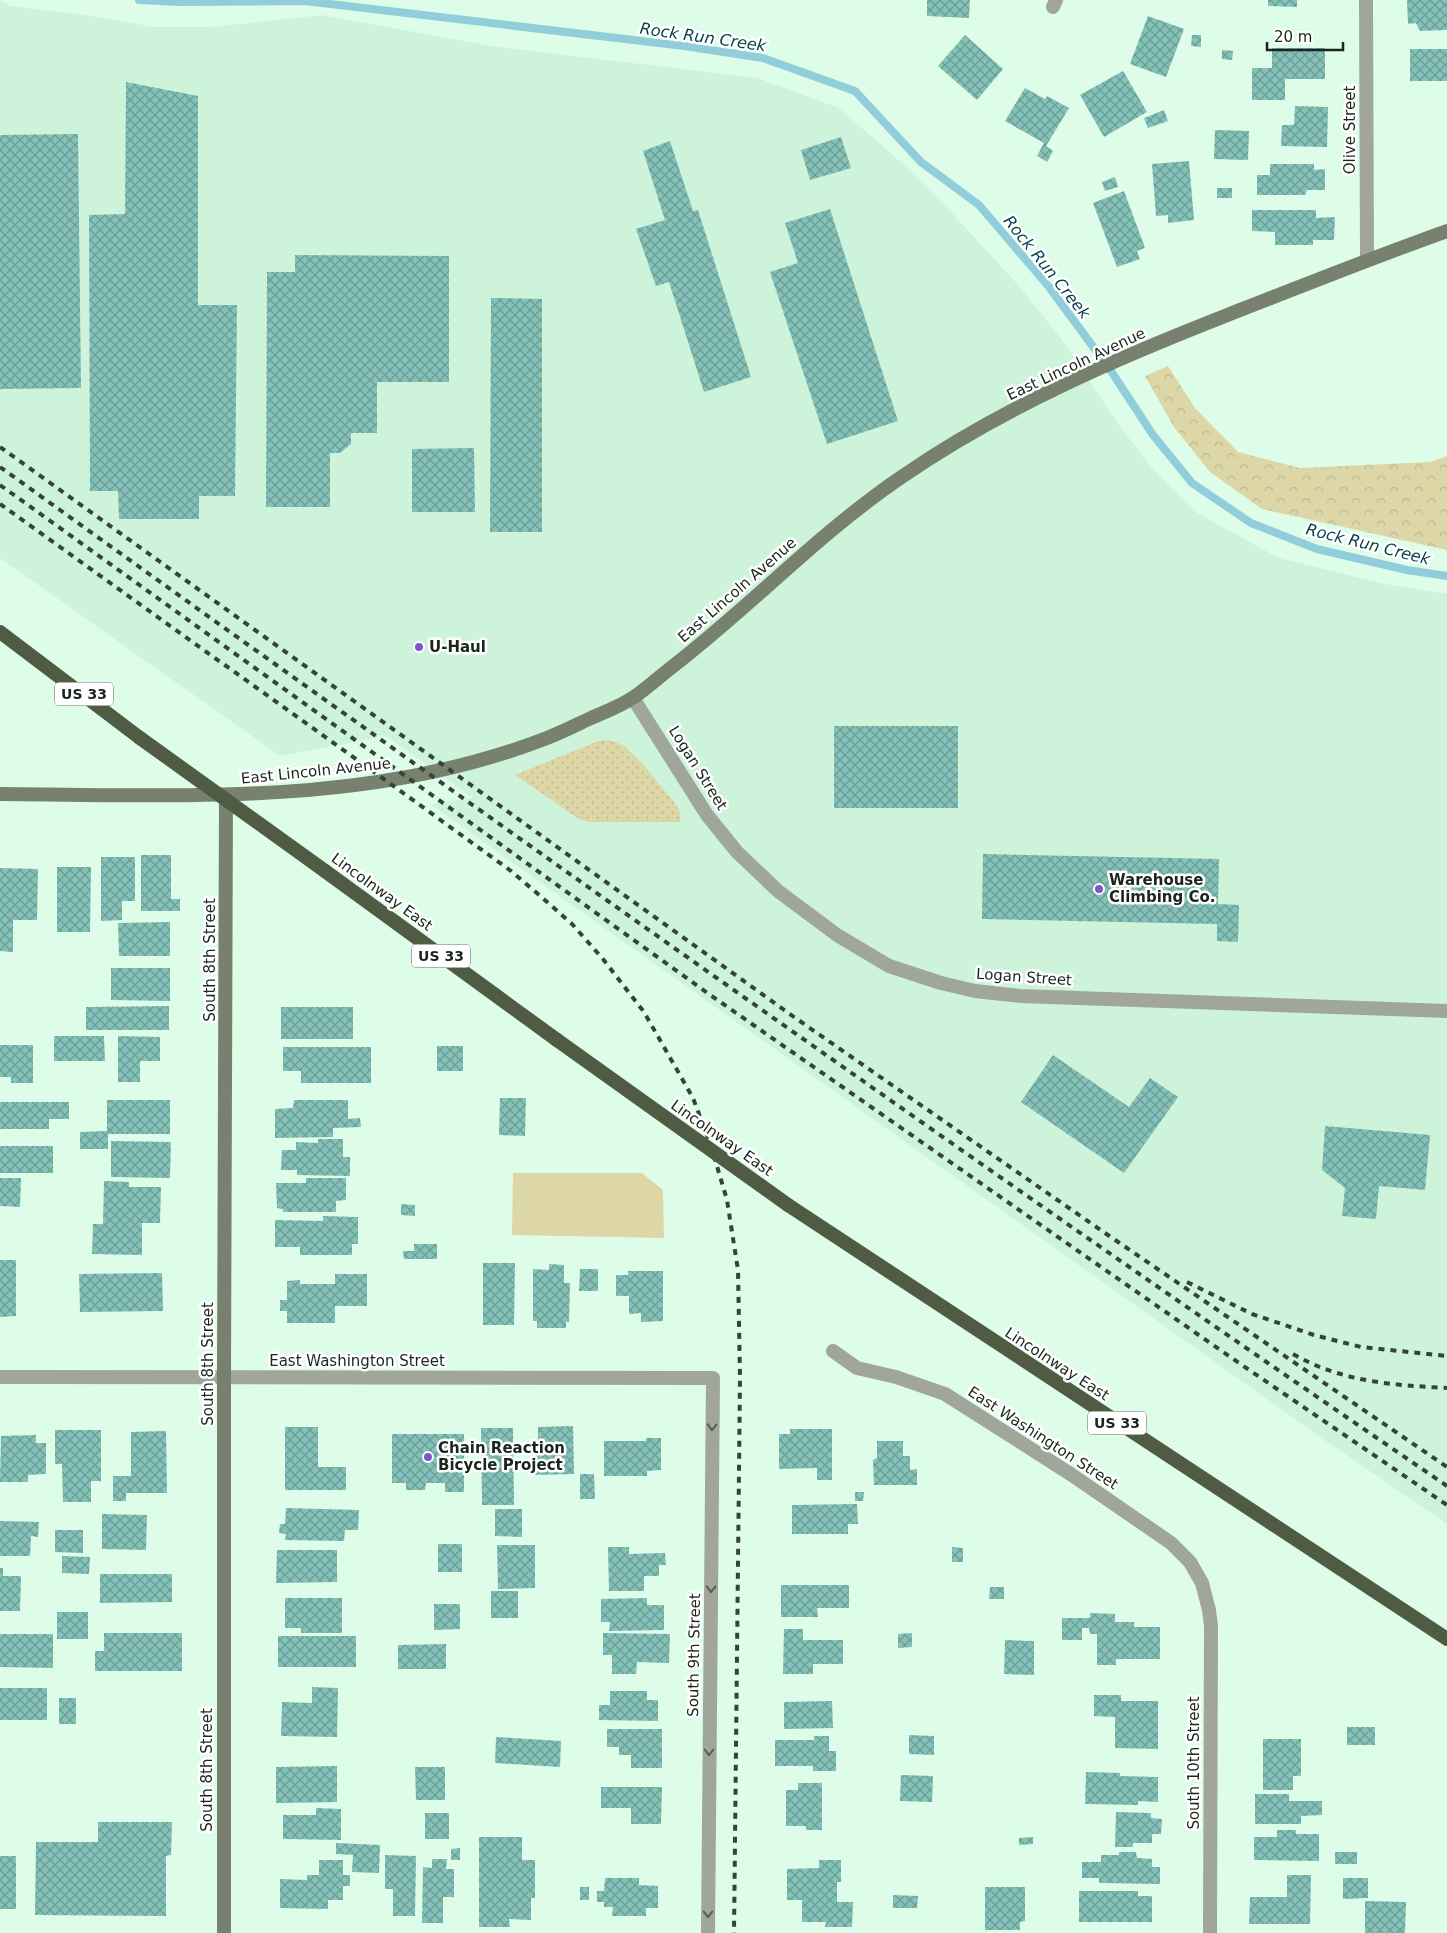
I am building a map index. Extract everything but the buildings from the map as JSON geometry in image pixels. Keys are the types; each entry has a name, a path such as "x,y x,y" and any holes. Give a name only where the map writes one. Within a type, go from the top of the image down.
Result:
{"highway":[{"name":"Lincolnway East","path":"0,632 140,738 556,1040 788,1205 1447,1639"}],"main road":[{"name":"East Lincoln Avenue","path":"0,794 226,796 344,788 388,782 434,772 505,753 549,738 633,698 706,641 849,515 914,469 983,427 1053,389 1161,341 1367,260 1447,232"},
{"name":"South 8th Street","path":"224,1933 226,796"}],"street":[{"name":"Olive Street","path":"1366,0 1367,260"},
{"name":"Logan Street","path":"633,698 707,815 737,852 786,897 837,935 889,966 941,984 975,991 1020,996 1447,1011"},
{"name":"East Washington Street","path":"833,1352 858,1368 896,1377 945,1394 1072,1475 1171,1543 1190,1562 1206,1594"},
{"name":"East Washington Street","path":"0,1377 713,1378"},
{"name":"South 9th Street","path":"708,1933 713,1378"},
{"name":"South 10th Street","path":"1206,1594 1210,1610 1211,1636 1210,1933"}],"shaded area":[{"path":"0,0 10,6 86,15 154,27 212,27 322,15 491,46 757,78 839,108 902,163 954,215 1020,287 1062,340 1119,425 1152,468 1194,511 1279,558 1385,584 1447,594 1447,1524 1326,1441 430,804 473,798 386,736 280,756 0,558"}],"green space":[{"path":"1168,366 1195,408 1238,452 1300,468 1430,462 1447,456 1447,550 1262,509 1210,472 1174,427 1145,376"},
{"path":"609,740 623,745 641,762 675,803 680,812 680,822 588,822 579,819 515,775 598,741"},
{"path":"513,1173 642,1173 663,1190 664,1238 512,1235"}],"waterway":[{"name":"Rock Run Creek","path":"139,0 178,2 305,1 684,46 763,58 855,91 921,162 979,205 1049,287 1111,371 1153,435 1192,483 1251,523 1317,549 1407,570 1447,576"}],"railway":[{"path":"0,447 794,1017 1447,1467"},
{"path":"0,467 720,981 1083,1235 1447,1486"},
{"path":"0,485 706,992 1239,1363 1447,1505"},
{"path":"0,504 511,871 538,894 572,924 603,959 644,1012 693,1098 711,1146 727,1200 738,1270 740,1378 734,1933"},
{"path":"1187,1282 1252,1314 1314,1335 1361,1347 1447,1356"},
{"path":"1293,1354 1330,1371 1349,1376 1387,1383 1447,1388"}],"place":[{"name":"U-Haul","path":"419,647"},
{"name":"Warehouse Climbing Co.","path":"1099,889"},
{"name":"Chain Reaction Bicycle Project","path":"428,1457"}]}
